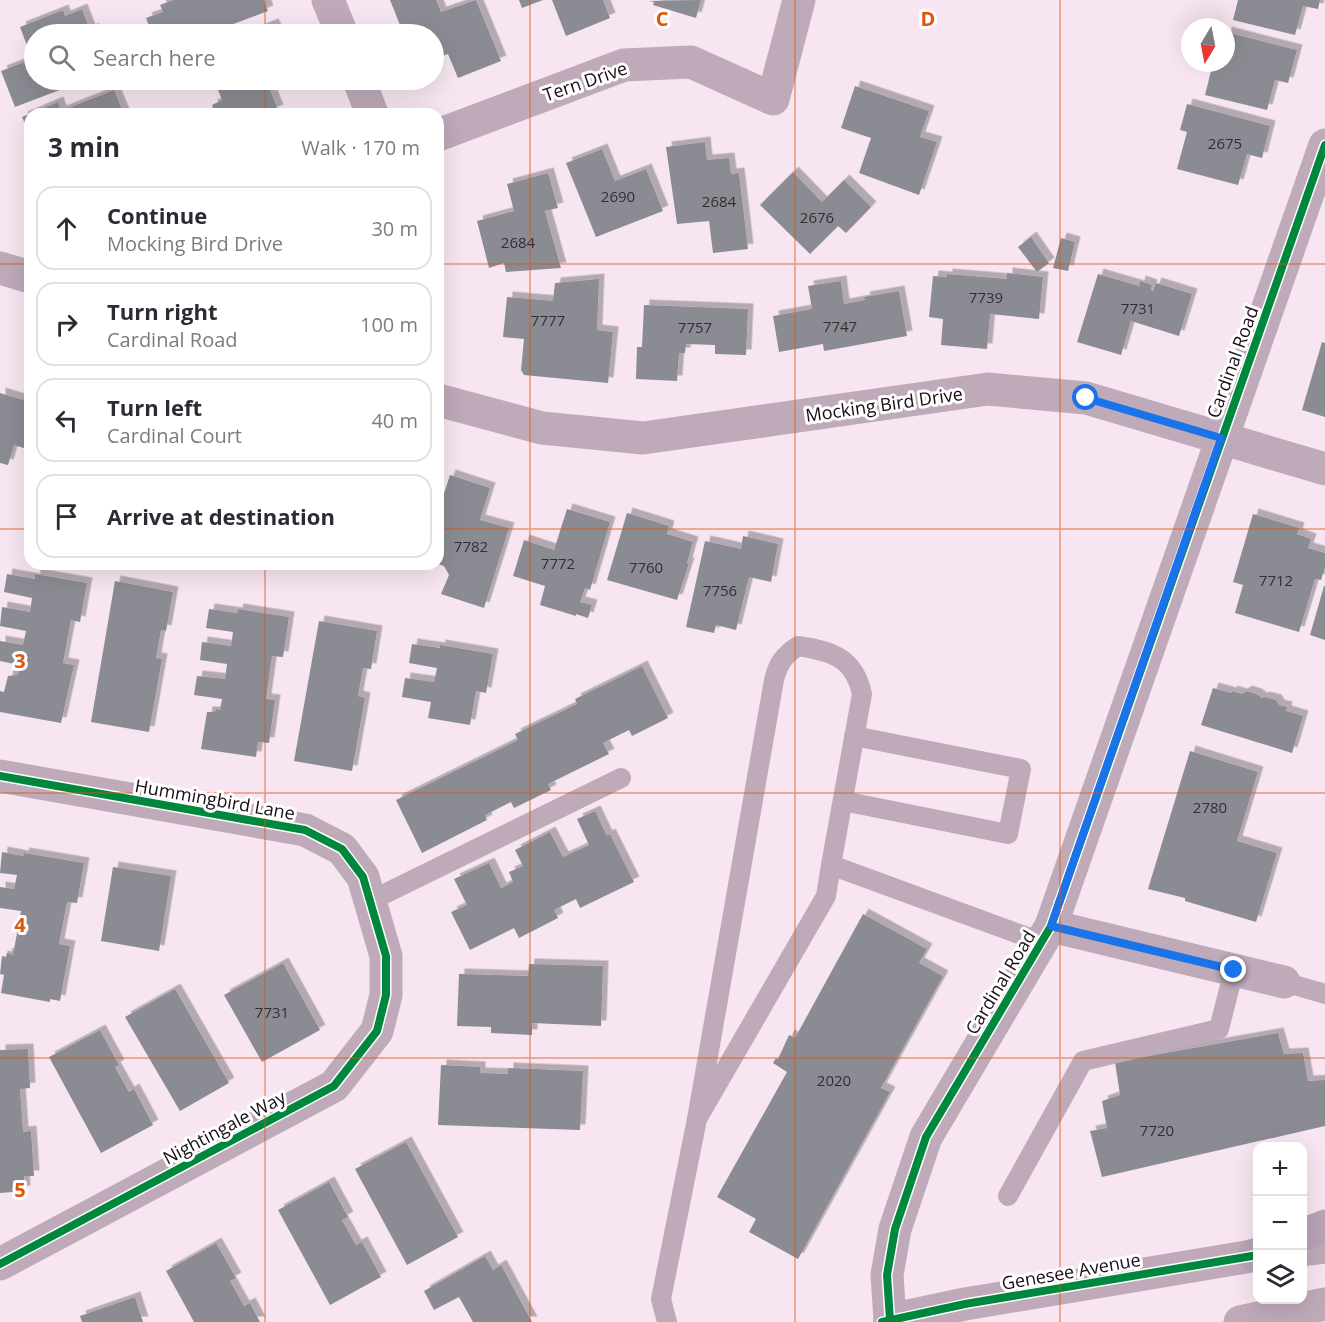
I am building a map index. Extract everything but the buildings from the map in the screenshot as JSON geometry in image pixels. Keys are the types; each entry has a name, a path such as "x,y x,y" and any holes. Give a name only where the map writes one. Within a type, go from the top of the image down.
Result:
{"highway":[{"path":"1307,1233 1325,1226"}],"main road":[{"path":"1307,1249 1325,1247"},
{"name":"Genesee Avenue","path":"890,1321 965,1304 1253,1255"},
{"path":"1240,1322 1325,1304"}],"street":[{"path":"328,0 338,24"},
{"name":"Tern Drive","path":"444,133 624,65 691,62 773,99 798,0"},
{"path":"363,90 370,108"},
{"name":"Cardinal Road","path":"890,1321 887,1275 895,1229 926,1137 1046,934 1325,145"},
{"path":"0,268 24,275"},
{"name":"Mocking Bird Drive","path":"444,402 542,428 643,438 988,389 1086,398 1325,469"},
{"name":"Hummingbird Lane","path":"0,776 305,830 342,849 363,877 386,956"},
{"path":"1046,934 1234,970 1284,982"},
{"name":"Nightingale Way","path":"0,1264 333,1086 377,1031 386,995 386,956"}],"lane":[{"path":"667,1322 661,1299 697,1119 774,680 779,662 798,646 832,653 854,671 862,694 826,896 697,1119"},
{"path":"843,801 1008,834 1021,769 854,736"},
{"path":"370,901 621,778"},
{"path":"831,865 1046,934"},
{"path":"1008,1196 1083,1061 1219,1029 1234,970"},
{"path":"1284,982 1325,994"}],"cycle path":[{"path":"890,1320 887,1275 895,1229 926,1137 1051,926 1325,145"},
{"path":"0,776 305,830 342,849 363,877 386,956 386,995 377,1031 334,1086 0,1264"},
{"path":"882,1322 965,1304 1253,1256"}],"route":[{"path":"1086,398 1221,438 1051,926 1234,970"}]}
